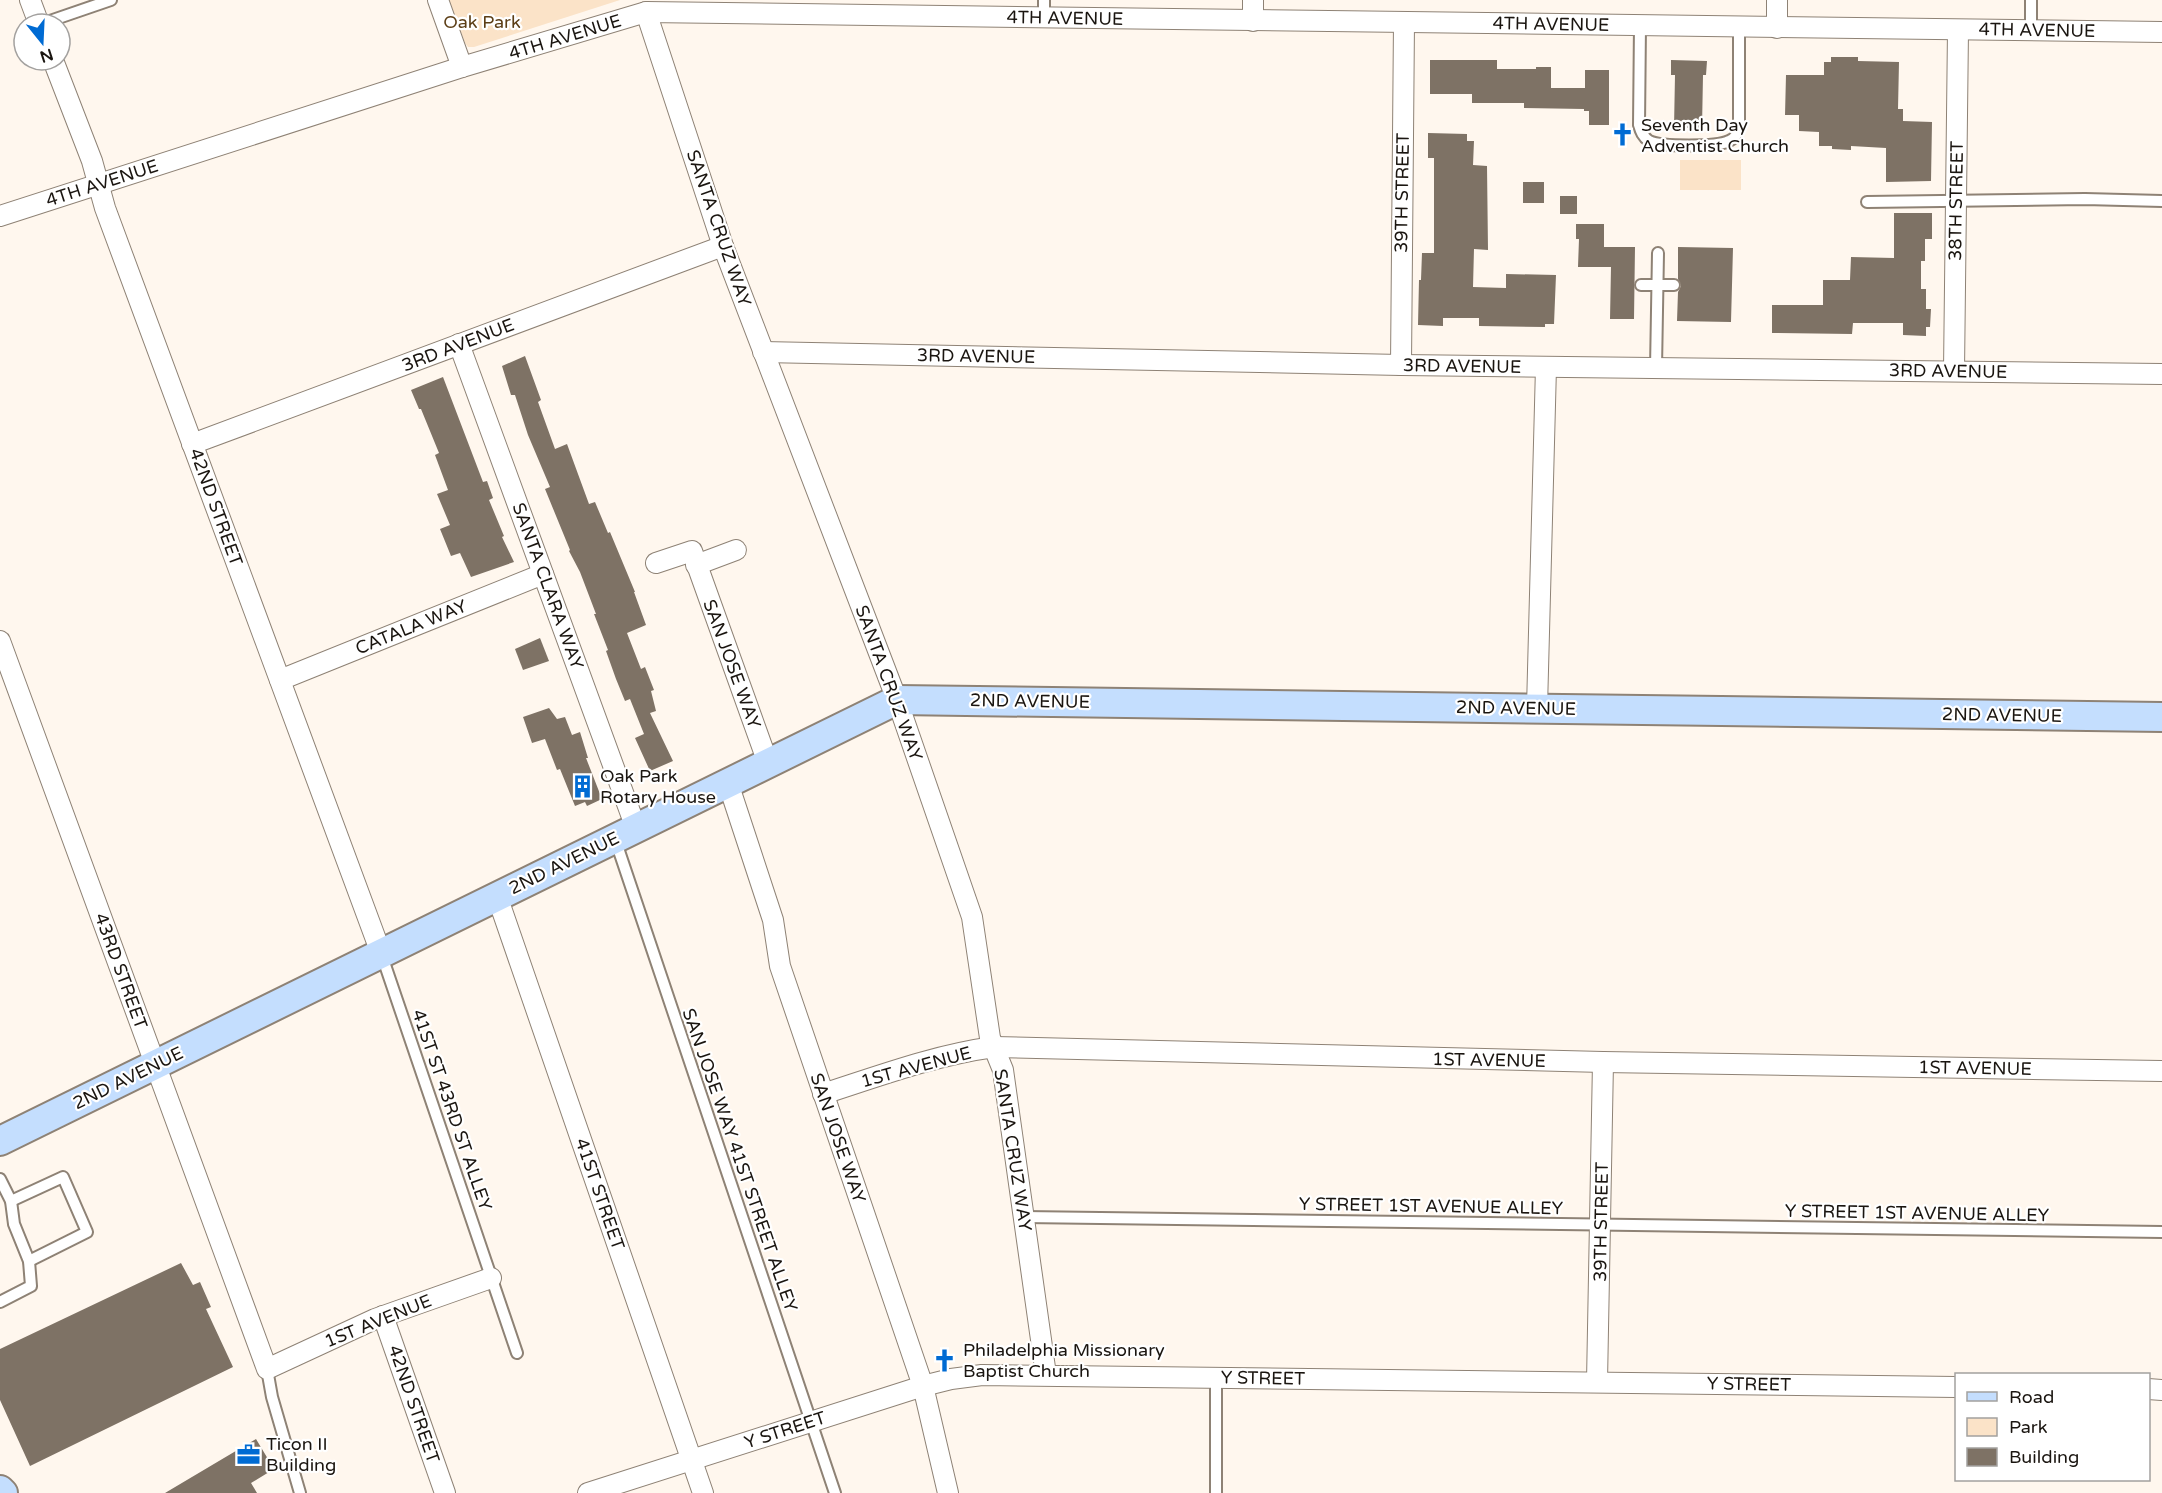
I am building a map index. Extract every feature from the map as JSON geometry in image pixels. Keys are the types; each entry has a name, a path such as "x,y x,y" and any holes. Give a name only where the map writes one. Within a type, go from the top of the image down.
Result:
{"street":[{"path":"438,0 462,67"},
{"path":"1253,0 1253,21"},
{"path":"1777,0 1777,28"},
{"name":"4TH AVENUE","path":"0,216 644,6 1044,9 1253,21 2162,32"},
{"name":"SANTA CRUZ WAY","path":"644,6 723,246 897,700 972,917 990,1038 1003,1070 1046,1375"},
{"name":"39TH STREET","path":"1401,365 1404,22"},
{"name":"38TH STREET","path":"1954,371 1958,30"},
{"name":"42ND STREET","path":"58,72 92,161 109,219 381,953"},
{"name":"3RD AVENUE","path":"192,444 723,246"},
{"name":"SANTA CLARA WAY","path":"459,344 543,574 625,833"},
{"name":"3RD AVENUE","path":"763,352 1401,365 2162,374"},
{"path":"1537,708 1546,367"},
{"path":"656,563 692,551 696,566 736,550"},
{"name":"SAN JOSE WAY","path":"696,566 768,763"},
{"name":"CATALA WAY","path":"280,680 543,574"},
{"name":"43RD STREET","path":"0,641 267,1369"},
{"name":"2ND AVENUE","path":"0,1141 897,700 2162,717"},
{"name":"SAN JOSE WAY","path":"728,783 773,920 780,966 923,1386 948,1493"},
{"name":"41ST STREET","path":"497,896 703,1493"},
{"name":"1ST AVENUE","path":"823,1094 939,1057 961,1051 994,1047 1603,1062 2162,1071"},
{"name":"39TH STREET","path":"1598,1382 1603,1062"},
{"name":"1ST AVENUE","path":"267,1369 383,1316 491,1278"},
{"name":"42ND STREET","path":"383,1316 446,1493"},
{"name":"Y STREET","path":"588,1493 923,1386 982,1375 1955,1387"}],"lane":[{"path":"72,13 111,0"},
{"path":"2031,0 2031,30"},
{"path":"1640,25 1639,125 1650,142 1662,144 1716,145 1728,142 1736,136 1739,126 1739,27"},
{"path":"1867,202 2162,201"},
{"path":"1656,368 1658,253"},
{"path":"1641,285 1674,285"},
{"name":"SAN JOSE WAY 41ST STREET ALLEY","path":"625,833 835,1493"},
{"name":"41ST ST 43RD ST ALLEY","path":"381,953 517,1353"},
{"path":"11,1201 63,1176 87,1232 29,1261"},
{"path":"0,1179 11,1201 14,1224 29,1261 31,1286 0,1302"},
{"name":"Y STREET 1ST AVENUE ALLEY","path":"1024,1217 2162,1232"},
{"path":"267,1369 272,1397 300,1493"},
{"path":"1216,1378 1216,1493"}],"green space":[{"name":"Oak Park","path":"449,0 620,0 468,47"},
{"path":"1680,160 1741,160 1741,190 1680,190"}],"building":[{"path":"1831,57 1858,57 1858,61 1899,62 1898,109 1903,109 1903,121 1932,122 1931,181 1886,182 1886,148 1851,146 1851,150 1819,146 1819,132 1799,131 1799,115 1785,115 1786,75 1824,75 1824,62 1831,62"},
{"path":"1430,60 1497,60 1497,69 1551,67 1551,88 1585,88 1585,70 1609,70 1609,125 1589,125 1589,111 1584,111 1584,109 1524,108 1524,103 1472,103 1472,94 1430,94"},
{"path":"1671,60 1707,61 1706,75 1703,75 1702,128 1674,128 1675,75 1671,75"},
{"path":"1428,133 1467,134 1467,141 1474,141 1473,165 1487,166 1488,250 1474,249 1473,287 1506,288 1506,274 1556,275 1554,324 1545,324 1545,327 1479,326 1479,318 1443,318 1443,326 1418,325 1422,253 1434,253 1434,158 1428,158"},
{"path":"1523,182 1544,182 1544,203 1523,203"},
{"path":"1560,196 1577,196 1577,214 1560,214"},
{"path":"1894,213 1932,213 1932,239 1925,239 1925,261 1921,261 1921,289 1926,289 1926,309 1931,309 1930,327 1926,327 1926,336 1903,335 1903,323 1853,323 1852,334 1772,333 1772,305 1823,305 1823,280 1850,280 1851,257 1894,258"},
{"path":"1576,224 1604,224 1604,247 1635,247 1634,319 1610,319 1611,267 1578,267 1579,239 1576,239"},
{"path":"1678,247 1733,248 1731,322 1677,321 1678,292 1681,286 1678,279"},
{"path":"525,356 555,449 567,444 589,504 595,502 608,533 610,532 646,625 627,633 641,669 645,667 654,690 651,691 656,711 650,713 673,761 650,771 635,738 644,734 630,699 625,701 616,679 594,614 596,614 545,489 550,487 528,435 515,395 511,395 502,366"},
{"path":"443,377 483,482 487,481 493,498 489,500 514,562 471,577 460,553 451,556 440,529 450,525 437,494 448,490 435,455 439,453 411,390"},
{"path":"540,638 549,661 523,670 515,649"},
{"path":"549,708 557,719 565,717 572,735 580,732 588,758 586,758 602,799 587,806 585,802 575,806 545,739 532,743 523,717"},
{"path":"181,1263 193,1285 200,1282 211,1307 206,1309 233,1367 30,1466 0,1400 0,1349"},
{"name":"Ticon II Building","path":"256,1439 274,1469 251,1483 257,1493 165,1493"}],"place":[{"name":"Seventh Day Adventist Church","path":"1623,135"},
{"name":"Oak Park Rotary House","path":"582,786"},
{"name":"Philadelphia Missionary Baptist Church","path":"945,1360"},
{"name":"Ticon II Building","path":"248,1454"}]}
